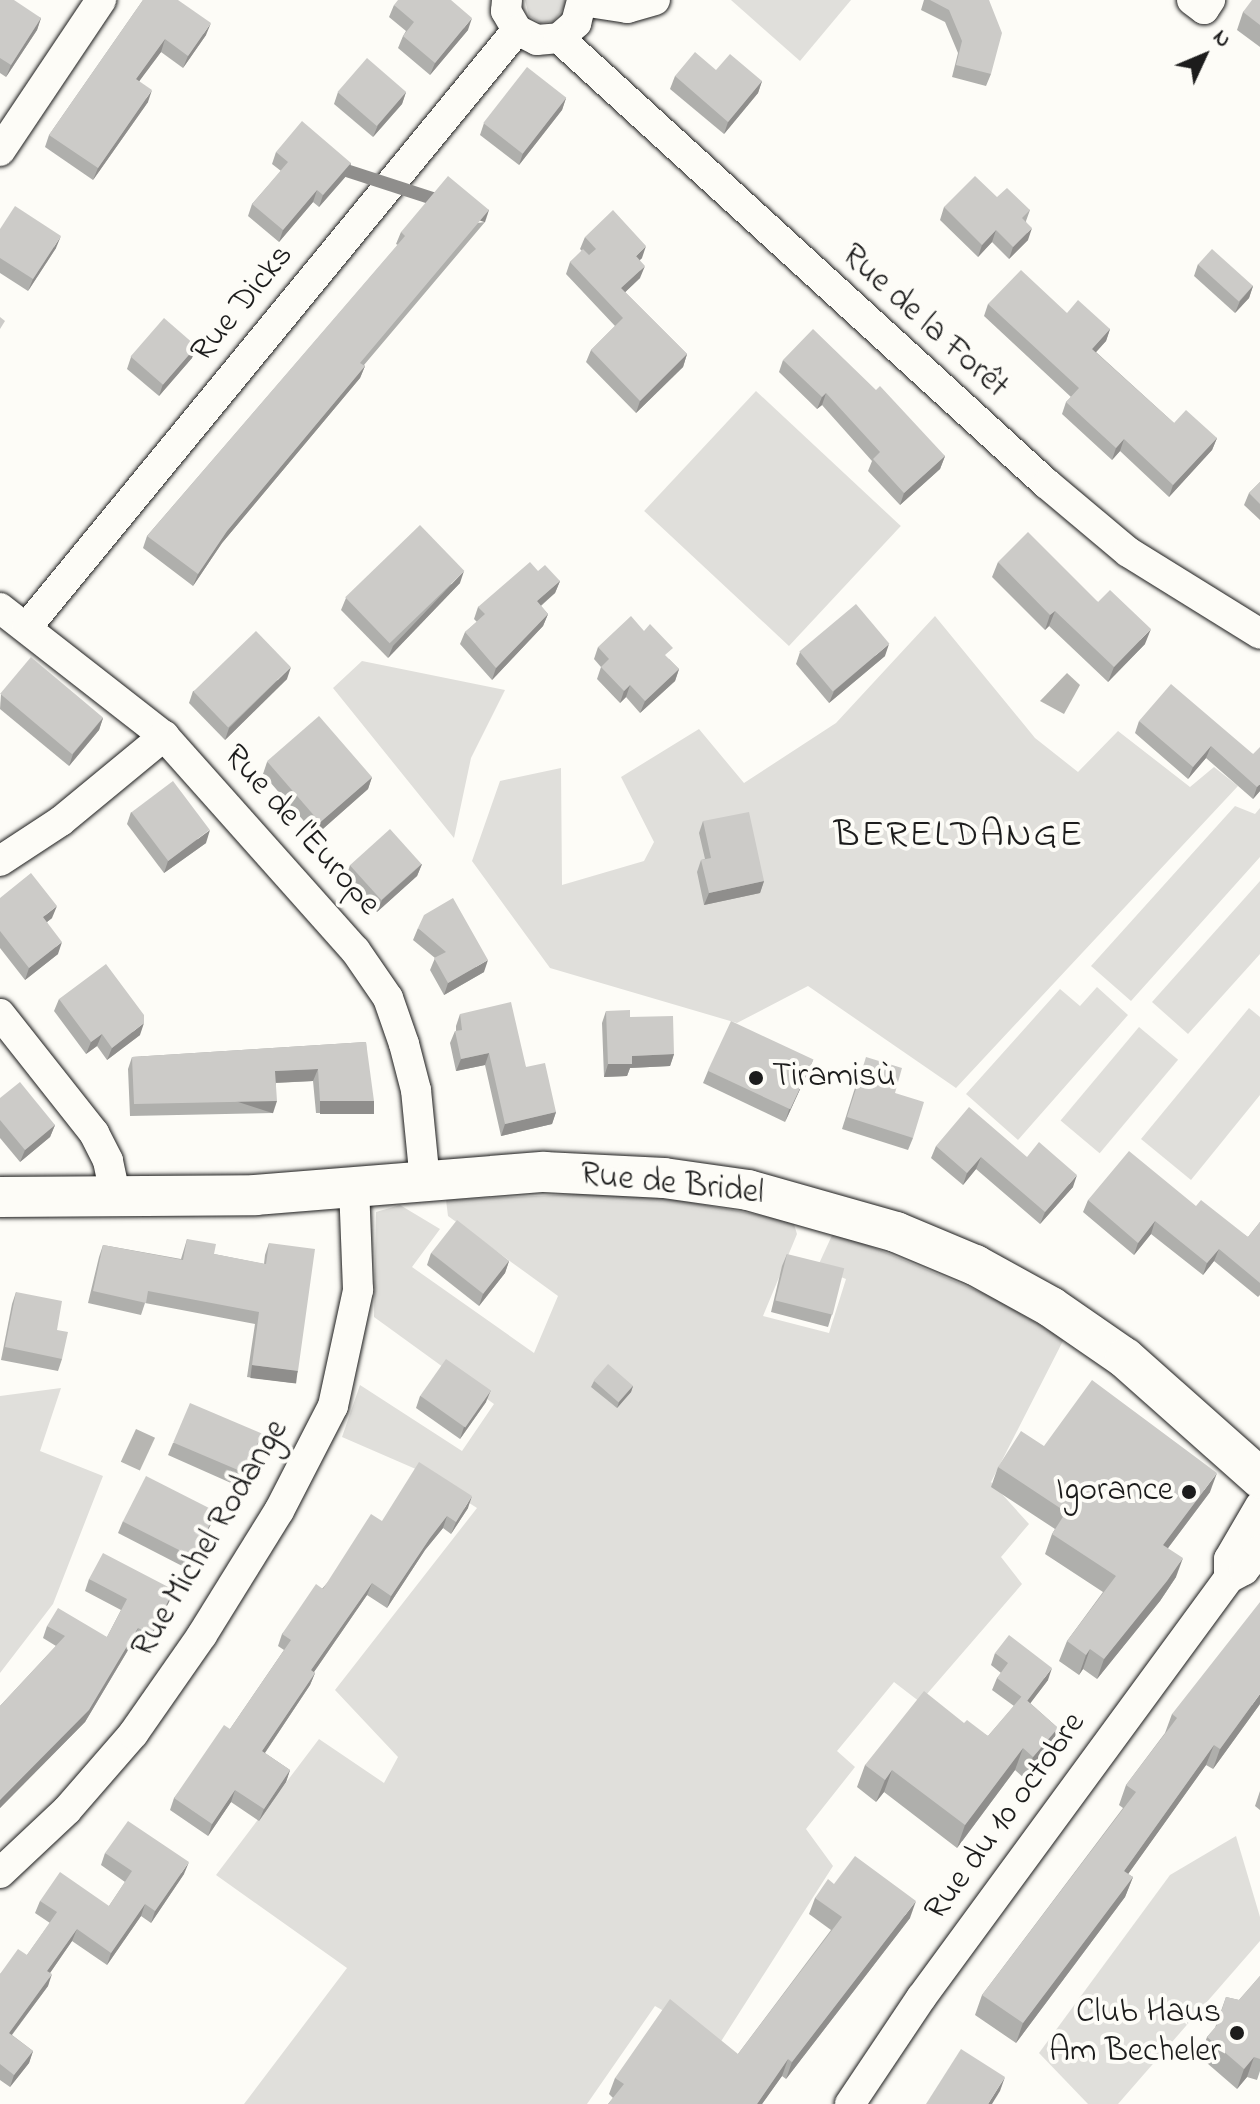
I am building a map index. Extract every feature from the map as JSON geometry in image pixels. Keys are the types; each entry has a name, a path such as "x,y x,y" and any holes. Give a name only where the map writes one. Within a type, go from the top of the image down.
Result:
{"main road":[{"name":"Rue de Bridel","path":"0,1197 116,1199 354,1187 544,1172 664,1178 748,1190 896,1232 975,1265 1051,1307 1125,1358 1260,1478"}],"street":[{"path":"3,141 101,0"},
{"path":"507,0 506,11 517,30 537,40 559,38 576,23 582,0 627,8 655,0"},
{"path":"1192,0 1204,9 1210,0"},
{"name":"Rue Dicks","path":"27,627 517,30"},
{"name":"Rue de la Forêt","path":"559,38 1059,494 1128,552 1260,634"},
{"name":"Rue de l'Europe","path":"0,608 164,736 355,950 388,998 416,1090 425,1181"},
{"path":"0,861 61,821 164,736"},
{"path":"0,1014 94,1133 108,1161 116,1199"},
{"name":"Rue Michel Rodange","path":"0,1873 67,1810 133,1734 202,1635 279,1511 333,1406 358,1290 354,1187"},
{"name":"Rue du 10 octobre","path":"1229,1578 1229,1559 1260,1506"},
{"name":"Rue du 10 octobre","path":"850,2104 930,1985 1229,1578 1244,1570 1260,1550"}],"shaded area":[{"path":"525,0 565,0 566,5 554,21 541,23 529,16"},
{"path":"731,0 851,0 800,61"},
{"path":"756,391 901,526 789,646 644,511"},
{"path":"935,616 1035,738 1078,772 1118,731 1190,787 1214,767 1238,786 956,1088 808,986 737,1023 550,968 472,861 500,781 561,768 562,885 644,861 654,842 621,777 699,729 744,783 836,723"},
{"path":"362,661 505,690 471,758 454,838 333,688"},
{"path":"1067,673 1080,685 1064,714 1040,701"},
{"path":"1235,806 1255,814 1260,808 1260,857 1131,1001 1091,966"},
{"path":"1260,881 1260,954 1188,1034 1152,1002"},
{"path":"1097,987 1128,1015 1018,1140 966,1094 1060,989 1080,1006"},
{"path":"1249,1008 1260,1017 1260,1095 1191,1180 1141,1139"},
{"path":"1139,1027 1178,1060 1100,1153 1061,1120"},
{"path":"599,1193 672,1199 793,1221 797,1234 763,1316 829,1333 846,1279 817,1268 834,1231 990,1296 1064,1339 991,1482 1029,1524 1001,1557 1022,1584 920,1702 894,1682 837,1751 855,1767 806,1829 833,1866 720,2043 655,2006 587,2104 244,2104 347,1968 216,1875 319,1739 384,1783 398,1757 335,1690 477,1508 418,1470 342,1437 360,1385 462,1451 494,1404 374,1317 376,1212 400,1205 440,1229 412,1267 534,1353 558,1296 448,1216 446,1200"},
{"path":"61,1388 40,1451 103,1476 53,1604 0,1673 0,1396"},
{"path":"136,1429 155,1438 140,1471 121,1462"},
{"path":"1236,1836 1260,1917 1260,1941 1118,2104 1088,2104 1039,2053 1170,1875"}],"building":[{"path":"0,0 14,0 41,18 11,65 0,58"},
{"path":"143,0 178,0 211,23 188,56 165,39 136,79 152,90 98,168 49,135"},
{"path":"398,0 451,0 472,18 435,63 403,36 414,22 394,5"},
{"path":"930,0 989,0 1002,33 991,74 956,65 962,41 949,10"},
{"path":"1252,0 1260,0 1260,25 1243,12"},
{"path":"695,52 716,70 730,54 762,81 728,122 675,76"},
{"path":"367,58 406,92 377,126 337,92"},
{"path":"527,67 566,98 523,154 483,123"},
{"path":"302,121 351,163 323,195 317,190 283,230 252,204 288,162 276,152"},
{"path":"448,176 489,210 360,363 365,366 227,531 198,574 147,536 405,236 401,232"},
{"path":"975,176 997,197 1007,188 1030,210 1022,218 1032,228 1013,247 996,230 982,245 944,207"},
{"path":"15,206 61,236 33,279 0,258 0,229"},
{"path":"613,210 646,246 636,256 645,266 621,288 687,354 640,401 591,350 623,318 570,262 583,249 589,255 596,249 585,237"},
{"path":"1212,249 1253,286 1239,301 1198,265"},
{"path":"1021,270 1067,313 1078,300 1110,329 1092,349 1174,423 1186,410 1217,438 1173,485 1124,439 1116,448 1066,402 1079,388 988,304"},
{"path":"164,318 196,346 163,385 131,356"},
{"path":"813,329 876,390 880,386 945,456 904,493 873,459 880,452 826,393 822,397 783,360"},
{"path":"1260,482 1260,504 1249,493"},
{"path":"420,525 464,571 390,643 345,597"},
{"path":"1028,532 1098,602 1110,590 1151,629 1114,667 1055,611 1050,615 998,562"},
{"path":"530,562 538,571 545,565 560,581 537,601 548,614 496,668 465,632 485,614 478,607"},
{"path":"856,604 889,644 833,691 799,652"},
{"path":"631,616 644,631 650,624 673,648 665,655 679,669 645,701 630,685 624,691 601,667 609,659 598,647"},
{"path":"256,631 291,667 228,727 193,691"},
{"path":"31,657 103,717 72,754 0,694"},
{"path":"1171,684 1253,754 1260,747 1260,784 1257,787 1211,746 1193,767 1139,721"},
{"path":"319,716 372,777 320,822 267,761"},
{"path":"173,781 210,830 168,861 131,812"},
{"path":"749,812 764,881 709,893 701,860 711,858 703,821"},
{"path":"390,829 421,864 381,900 350,865"},
{"path":"31,873 57,906 43,917 62,942 29,968 0,931 0,898"},
{"path":"453,898 488,960 448,983 434,958 446,952 418,928 424,915"},
{"path":"106,964 144,1015 144,1023 112,1048 102,1034 91,1042 59,999"},
{"path":"511,1002 526,1067 545,1063 556,1112 505,1124 489,1053 461,1059 455,1031 462,1030 460,1014"},
{"path":"630,1010 630,1017 673,1016 674,1054 632,1056 632,1064 608,1064 606,1011"},
{"name":"Tiramisù","path":"731,1021 813,1059 790,1109 708,1071"},
{"path":"366,1042 374,1101 320,1101 318,1069 275,1071 277,1101 134,1104 132,1057"},
{"path":"866,1057 902,1068 895,1093 924,1102 913,1138 847,1117"},
{"path":"20,1082 55,1125 25,1150 0,1120 0,1098"},
{"path":"969,1107 1027,1157 1039,1142 1077,1175 1045,1212 981,1157 967,1173 936,1146"},
{"path":"1129,1151 1196,1206 1201,1200 1248,1237 1260,1222 1260,1283 1219,1249 1207,1263 1155,1221 1138,1243 1088,1200"},
{"path":"457,1220 509,1261 483,1294 431,1253"},
{"path":"187,1239 216,1244 214,1254 266,1264 269,1243 315,1249 298,1371 252,1365 259,1312 148,1291 146,1303 93,1291 103,1245 183,1260"},
{"path":"787,1254 844,1268 833,1315 775,1301"},
{"path":"16,1292 62,1301 57,1330 68,1332 62,1359 5,1347"},
{"path":"446,1359 491,1391 465,1427 420,1396"},
{"path":"608,1364 633,1386 618,1402 594,1381"},
{"path":"1092,1380 1217,1473 1163,1545 1183,1558 1104,1659 1090,1649 1086,1655 1067,1641 1116,1576 1052,1534 1066,1512 998,1467 1021,1431 1044,1446"},
{"path":"190,1403 262,1433 245,1473 173,1443"},
{"path":"419,1462 472,1496 456,1522 447,1516 391,1596 372,1583 311,1670 315,1673 262,1751 290,1770 264,1809 235,1790 212,1824 174,1798 224,1725 230,1729 291,1640 282,1634 316,1584 323,1589 371,1514 382,1521"},
{"path":"146,1476 216,1512 193,1557 123,1521"},
{"path":"103,1553 174,1590 151,1634 138,1628 89,1710 0,1800 0,1706 65,1636 47,1626 58,1608 107,1637 127,1599 89,1579"},
{"path":"1260,1602 1260,1694 1220,1749 1214,1745 1124,1871 1133,1877 1023,2023 982,1995 1136,1792 1126,1785 1177,1718 1172,1714"},
{"path":"1009,1635 1052,1668 1027,1701 997,1678 1008,1663 995,1653"},
{"path":"924,1691 964,1723 967,1720 988,1736 1022,1696 1058,1728 1033,1757 1023,1748 965,1825 892,1770 885,1780 865,1765"},
{"path":"128,1821 189,1862 155,1911 145,1904 111,1953 77,1929 47,1971 52,1974 9,2033 33,2051 14,2075 0,2064 0,1974 18,1949 27,1955 57,1912 40,1901 60,1872 109,1906 132,1871 105,1853"},
{"path":"855,1856 916,1901 792,2062 788,2059 757,2104 608,2104 624,2084 615,2078 670,1999 738,2054 842,1917 815,1898 828,1879 834,1884"},
{"name":"Club Haus Am Becheler","path":"1260,1976 1260,2059 1254,2057 1244,2069 1207,2037 1217,2025 1226,1997 1239,2000"},
{"path":"961,2049 1005,2077 988,2104 926,2104"}],"place":[{"name":"Tiramisù","path":"756,1078"},
{"name":"Igorance","path":"1189,1492"},
{"name":"Club Haus Am Becheler","path":"1237,2033"}],"district":[{"name":"BERELDANGE","path":"959,837"}]}
